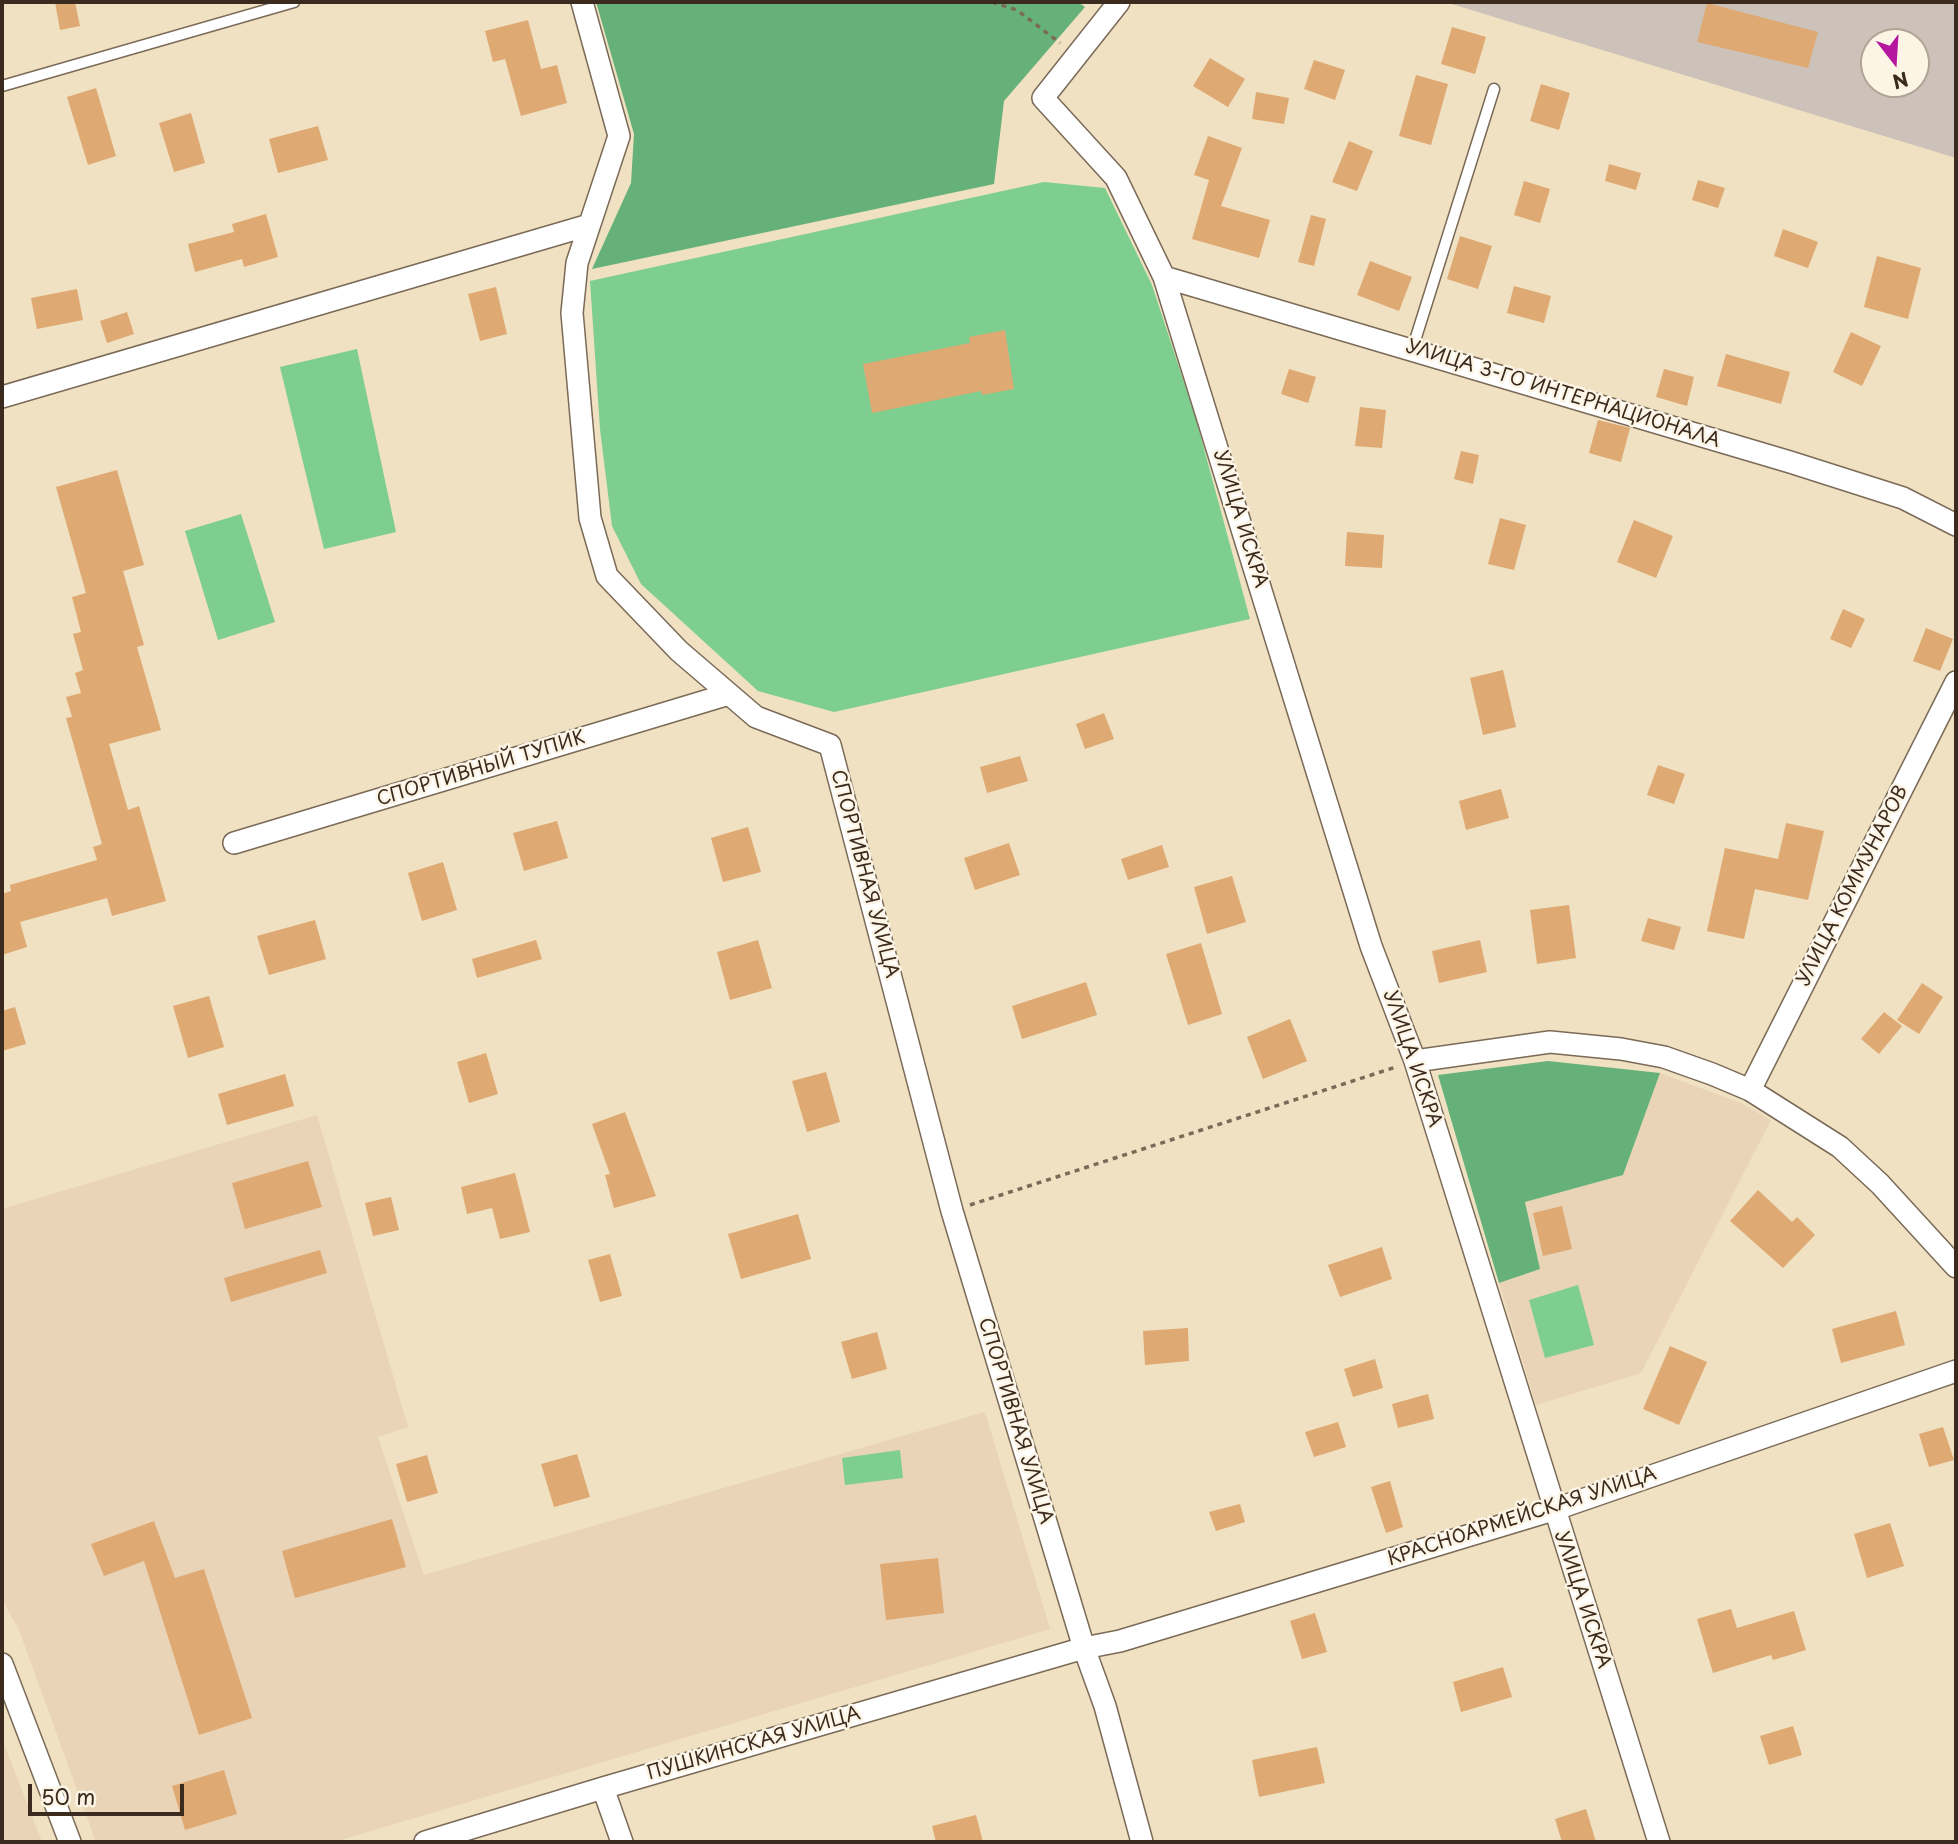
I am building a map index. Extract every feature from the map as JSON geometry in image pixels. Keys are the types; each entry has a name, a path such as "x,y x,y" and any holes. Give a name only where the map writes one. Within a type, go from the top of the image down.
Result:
{"street":[{"name":"СПОРТИВНАЯ УЛИЦА","path":"582,2 619,136 577,263 572,313 590,518 607,576 671,643 756,717 830,745 952,1211 1084,1648 1105,1706 1142,1842"},
{"path":"1076,54 1119,2"},
{"name":"УЛИЦА ИСКРА","path":"1076,54 1043,98 1116,178 1164,276 1371,946 1415,1061 1553,1510 1659,1842"},
{"path":"2,397 589,225"},
{"name":"УЛИЦА 3-ГО ИНТЕРНАЦИОНАЛА","path":"1164,276 1790,462 1903,498 1956,525"},
{"name":"УЛИЦА КОММУНАРОВ","path":"1750,1090 1956,682"},
{"name":"СПОРТИВНЫЙ ТУПИК","path":"234,843 729,694"},
{"path":"1415,1061 1550,1042 1621,1049 1664,1057 1750,1090 1840,1147 1880,1184 1956,1267"},
{"name":"КРАСНОАРМЕЙСКАЯ УЛИЦА","path":"1084,1648 1133,1637 1553,1510 1956,1371"},
{"name":"ПУШКИНСКАЯ УЛИЦА","path":"425,1842 1084,1648"},
{"path":"2,1664 70,1842"},
{"path":"603,1788 622,1842"}],"lane":[{"path":"2,86 294,2"},
{"path":"1412,350 1494,89"}],"path":[{"path":"992,2 1017,10 1076,54"},
{"path":"952,1211 1415,1061"}],"shaded area":[{"path":"1445,2 1956,2 1956,158"},
{"path":"1660,1073 1741,1103 1771,1120 1641,1373 1536,1405 1499,1283 1540,1269 1525,1202 1623,1175"},
{"path":"317,1115 408,1427 378,1437 424,1575 985,1412 1050,1629 334,1842 96,1842 19,1630 2,1599 2,1209"},
{"path":"2,1739 42,1842 2,1842"}],"green space":[{"path":"596,2 1078,2 1085,7 1004,101 994,184 592,269 631,183 634,134"},
{"path":"1044,182 1105,188 1152,285 1196,419 1250,619 834,712 758,691 641,584 612,526 600,429 590,281"},
{"path":"357,349 396,532 324,549 280,367"},
{"path":"241,514 275,622 218,640 185,531"},
{"path":"1548,1061 1660,1073 1623,1175 1525,1202 1540,1269 1499,1283 1438,1075"},
{"path":"1578,1285 1594,1345 1545,1358 1529,1300"},
{"path":"900,1450 903,1478 845,1485 842,1458"}],"building":[{"path":"55,2 75,2 80,26 60,30"},
{"path":"1707,3 1818,32 1808,68 1697,42"},
{"path":"528,20 541,69 557,65 567,103 521,116 505,59 493,62 485,31"},
{"path":"1452,27 1486,37 1475,74 1441,64"},
{"path":"1210,58 1245,79 1228,107 1193,86"},
{"path":"1314,60 1345,70 1335,100 1304,89"},
{"path":"1416,75 1448,84 1431,145 1399,136"},
{"path":"1541,84 1570,93 1559,130 1530,121"},
{"path":"96,88 116,156 88,165 67,97"},
{"path":"1256,92 1289,98 1284,124 1252,119"},
{"path":"191,113 205,163 174,172 159,123"},
{"path":"318,126 328,160 278,173 269,139"},
{"path":"1208,136 1242,148 1221,206 1270,220 1259,258 1192,239 1209,180 1194,175"},
{"path":"1349,141 1373,151 1357,191 1332,182"},
{"path":"1609,164 1641,173 1636,190 1605,181"},
{"path":"1698,180 1725,188 1718,208 1692,200"},
{"path":"1524,181 1550,189 1540,223 1514,215"},
{"path":"266,214 278,257 244,267 242,259 195,272 188,244 234,232 232,224"},
{"path":"1311,215 1326,219 1314,266 1298,262"},
{"path":"1783,229 1818,242 1808,268 1774,256"},
{"path":"1460,236 1492,246 1478,289 1447,279"},
{"path":"1877,256 1921,268 1908,319 1864,307"},
{"path":"1370,261 1412,277 1399,311 1357,295"},
{"path":"1514,286 1551,296 1544,323 1507,313"},
{"path":"496,287 507,334 480,341 468,294"},
{"path":"77,289 83,320 37,329 31,298"},
{"path":"127,312 134,334 107,343 100,321"},
{"path":"1005,330 1014,389 982,395 981,391 872,413 863,364 970,343 969,337"},
{"path":"1851,332 1881,346 1862,386 1833,372"},
{"path":"1726,354 1790,372 1781,404 1717,386"},
{"path":"1289,369 1316,377 1308,403 1281,394"},
{"path":"1664,369 1694,377 1687,406 1656,397"},
{"path":"1360,407 1386,410 1382,448 1355,446"},
{"path":"1598,420 1630,428 1621,462 1589,453"},
{"path":"1461,451 1479,455 1473,484 1454,479"},
{"path":"117,470 144,565 123,571 144,645 137,647 161,730 109,744 128,810 139,806 166,901 112,916 107,898 20,922 27,947 2,955 2,894 11,891 10,885 97,860 93,847 102,844 66,718 72,717 66,697 81,693 75,673 83,670 73,634 81,632 72,597 86,593 56,487"},
{"path":"1500,518 1526,525 1514,570 1488,564"},
{"path":"1634,520 1673,536 1656,578 1617,562"},
{"path":"1347,532 1384,535 1382,568 1345,566"},
{"path":"1843,609 1865,619 1851,648 1830,639"},
{"path":"1926,628 1953,639 1940,671 1913,661"},
{"path":"1503,670 1516,727 1483,735 1470,678"},
{"path":"1104,713 1114,739 1085,749 1076,724"},
{"path":"1020,756 1028,781 987,793 980,767"},
{"path":"1658,765 1685,774 1674,804 1647,795"},
{"path":"1501,789 1509,818 1466,830 1459,801"},
{"path":"557,821 568,858 524,871 513,833"},
{"path":"1786,823 1824,831 1808,900 1755,889 1744,939 1707,931 1725,848 1778,859"},
{"path":"748,827 761,872 723,882 711,838"},
{"path":"1009,843 1020,875 975,890 964,858"},
{"path":"1162,845 1169,867 1128,880 1121,859"},
{"path":"443,862 457,910 422,921 408,873"},
{"path":"1232,876 1246,922 1207,934 1194,887"},
{"path":"1569,905 1576,958 1537,964 1530,910"},
{"path":"1648,918 1681,927 1674,950 1641,941"},
{"path":"315,920 326,959 269,975 257,936"},
{"path":"536,940 542,959 477,978 472,959"},
{"path":"758,940 772,988 730,1000 717,952"},
{"path":"1480,940 1487,972 1439,983 1432,951"},
{"path":"1201,943 1222,1014 1188,1025 1166,954"},
{"path":"1086,982 1097,1015 1022,1039 1012,1006"},
{"path":"1922,983 1943,997 1919,1034 1897,1020"},
{"path":"209,996 224,1047 188,1058 173,1006"},
{"path":"15,1007 26,1044 2,1051 2,1011"},
{"path":"1884,1012 1902,1026 1879,1054 1861,1039"},
{"path":"1290,1019 1307,1061 1263,1079 1247,1037"},
{"path":"486,1053 498,1094 469,1103 457,1062"},
{"path":"826,1072 840,1122 807,1132 792,1081"},
{"path":"285,1074 294,1106 227,1125 218,1094"},
{"path":"625,1112 656,1196 614,1208 605,1175 610,1174 592,1124"},
{"path":"308,1161 322,1207 245,1229 232,1183"},
{"path":"515,1173 530,1232 500,1239 492,1208 467,1214 461,1187"},
{"path":"1758,1190 1792,1222 1797,1217 1815,1235 1783,1268 1730,1221"},
{"path":"391,1197 399,1230 373,1236 365,1203"},
{"path":"1562,1206 1572,1249 1543,1256 1533,1213"},
{"path":"798,1214 811,1259 741,1279 728,1234"},
{"path":"1382,1247 1392,1279 1340,1297 1328,1265"},
{"path":"320,1250 327,1273 231,1302 224,1278"},
{"path":"610,1254 622,1296 600,1302 588,1260"},
{"path":"1896,1311 1905,1345 1841,1363 1832,1329"},
{"path":"1188,1328 1189,1361 1145,1365 1143,1331"},
{"path":"877,1332 887,1369 852,1379 841,1342"},
{"path":"1670,1346 1707,1362 1679,1425 1643,1409"},
{"path":"1375,1359 1383,1388 1353,1397 1344,1369"},
{"path":"1428,1394 1434,1419 1398,1428 1392,1404"},
{"path":"1338,1422 1346,1447 1314,1457 1305,1432"},
{"path":"1943,1427 1954,1460 1929,1467 1919,1434"},
{"path":"577,1454 590,1497 554,1507 541,1464"},
{"path":"427,1455 438,1493 407,1502 396,1464"},
{"path":"1390,1481 1403,1527 1386,1533 1371,1487"},
{"path":"1240,1504 1245,1522 1216,1531 1209,1512"},
{"path":"392,1519 406,1567 295,1598 282,1551"},
{"path":"154,1521 175,1578 204,1569 252,1718 199,1735 144,1561 104,1576 91,1544"},
{"path":"1890,1523 1904,1566 1867,1578 1854,1534"},
{"path":"938,1558 944,1613 886,1620 880,1564"},
{"path":"1731,1609 1737,1628 1794,1611 1806,1650 1773,1660 1771,1655 1713,1673 1697,1619"},
{"path":"1315,1613 1327,1652 1302,1659 1290,1621"},
{"path":"1503,1667 1512,1697 1461,1712 1453,1682"},
{"path":"1793,1726 1802,1755 1769,1765 1760,1736"},
{"path":"1317,1747 1325,1783 1259,1797 1252,1760"},
{"path":"224,1770 237,1814 185,1830 172,1786"},
{"path":"1586,1809 1596,1842 1562,1842 1555,1819"},
{"path":"976,1815 983,1842 936,1842 932,1826"}]}
